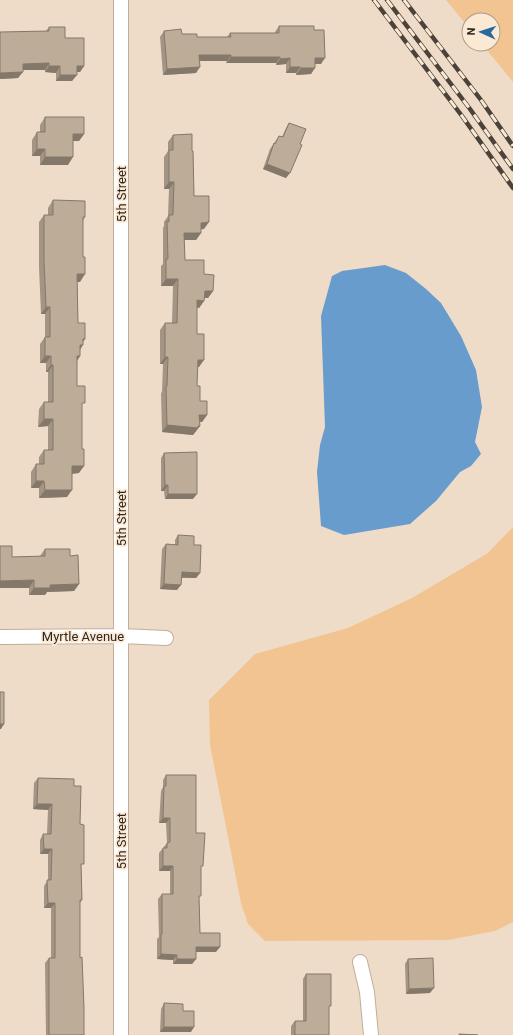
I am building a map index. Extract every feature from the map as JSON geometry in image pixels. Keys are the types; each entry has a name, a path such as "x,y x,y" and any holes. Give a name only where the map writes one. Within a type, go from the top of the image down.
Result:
{"street":[{"name":"5th Street","path":"121,0 121,1035"},
{"name":"Myrtle Avenue","path":"0,637 122,636 166,638"},
{"path":"360,962 367,992 371,1035"}],"shaded area":[{"path":"446,0 513,0 513,82 489,52 501,52 501,12 461,12 461,18"},
{"path":"513,527 513,922 495,931 448,940 265,941 248,924 241,903 210,745 209,700 255,654 348,628 412,598 488,553"}],"water":[{"path":"385,265 406,273 441,303 461,336 476,370 482,407 475,442 481,454 471,466 460,472 436,501 410,524 344,535 321,526 317,472 320,445 325,427 321,316 332,276 342,271"}],"building":[{"path":"279,26 314,26 314,30 324,30 325,58 315,58 315,68 301,68 290,67 290,58 280,59 280,57 231,57 231,55 199,55 200,67 167,69 164,31 181,29 182,34 197,34 197,37 231,37 230,33 279,33"},
{"path":"49,27 65,27 65,38 84,38 84,66 77,66 77,75 60,75 60,66 49,66 49,63 23,64 23,72 0,73 0,32 49,31"},
{"path":"45,117 84,117 84,134 73,134 73,157 45,157 45,149 37,149 37,132 45,132"},
{"path":"289,123 306,129 300,144 302,145 290,173 267,164 274,143 275,144 279,136 283,137"},
{"path":"192,134 194,196 209,196 209,222 201,223 201,233 184,233 185,260 204,260 204,274 214,275 213,291 205,291 204,301 197,300 197,334 204,334 204,360 198,360 197,386 200,386 200,401 207,401 207,415 199,415 200,426 198,426 198,428 167,425 166,386 168,357 165,357 165,323 177,323 178,279 166,279 166,259 168,259 167,221 169,222 169,215 173,215 174,182 169,182 169,150 173,150 173,135"},
{"path":"53,200 85,201 85,217 83,217 83,257 85,257 85,274 77,274 78,323 85,323 85,339 83,339 83,345 80,345 80,356 77,356 77,386 85,386 85,403 82,403 82,449 84,449 84,466 72,466 72,490 45,490 44,481 36,481 36,464 44,464 44,450 53,450 53,419 44,419 44,402 53,402 53,365 51,365 51,356 45,356 45,337 50,337 50,307 46,307 44,215 53,215"},
{"path":"197,452 197,494 168,494 168,485 165,485 164,453"},
{"path":"178,535 194,536 194,545 201,545 200,573 182,572 181,585 164,584 166,544 178,545"},
{"path":"0,546 12,546 12,557 45,556 45,549 70,549 70,556 78,555 79,584 50,585 50,588 34,588 34,580 0,581"},
{"path":"0,692 4,692 4,724 0,724"},
{"path":"166,775 196,775 196,833 205,833 203,866 201,866 201,896 199,896 200,933 220,933 220,947 196,947 196,959 177,959 177,955 161,954 162,894 173,894 173,866 163,866 163,848 167,848 167,843 170,842 170,818 163,818 164,786 166,786"},
{"path":"38,778 74,779 74,786 81,786 80,824 84,825 84,864 81,864 82,900 80,900 80,958 82,957 84,1035 49,1035 49,958 55,958 55,903 48,903 47,880 51,880 52,849 44,849 43,834 51,834 52,804 37,804"},
{"path":"433,958 434,988 409,989 408,959"},
{"path":"306,974 331,974 329,1035 295,1035 295,1021 306,1021"},
{"path":"164,1003 183,1004 183,1011 194,1011 194,1027 164,1027"}],"railway":[{"path":"374,0 462,116 513,188"},
{"path":"387,0 470,109 513,169"},
{"path":"404,0 481,100 513,146"}]}
